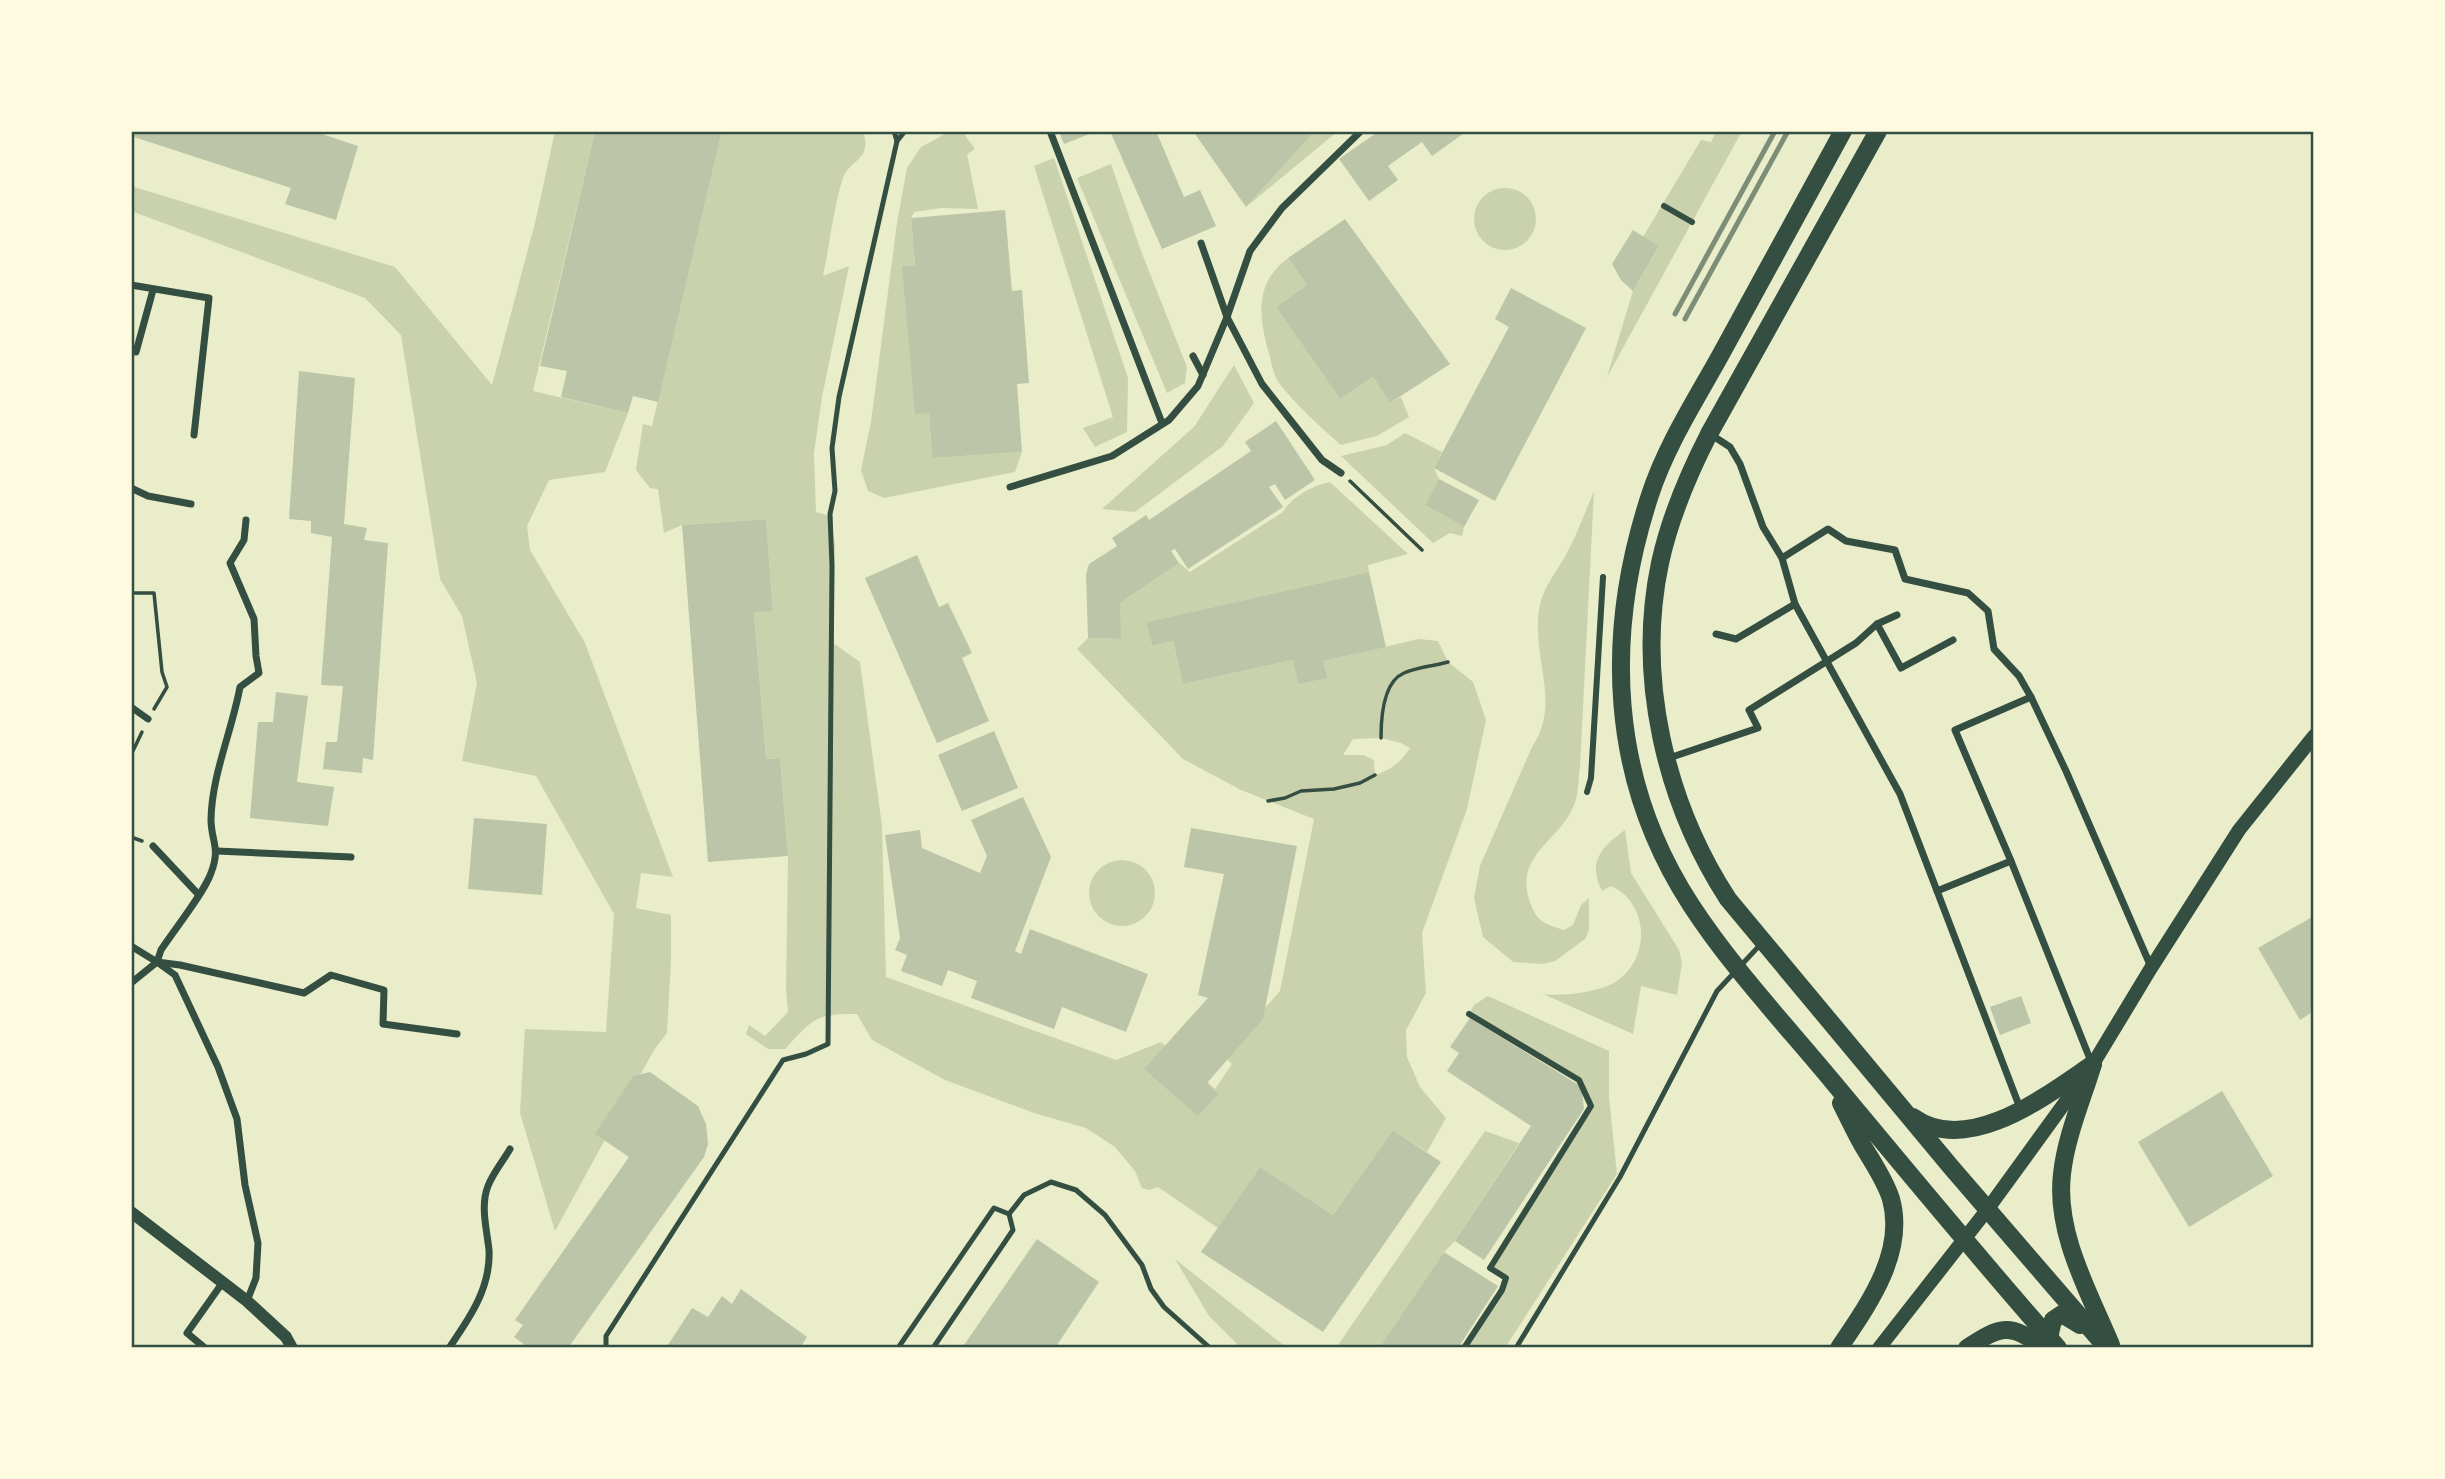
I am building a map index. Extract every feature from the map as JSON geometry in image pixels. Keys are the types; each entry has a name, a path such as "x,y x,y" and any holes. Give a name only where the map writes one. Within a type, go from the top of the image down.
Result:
{"main road":[{"path":"1843,131 1677,434 1651,491 1633,554 1621,628 1619,677 1629,753 1644,809 1656,840 1678,885 1702,921 2050,1344"},
{"path":"1878,131 1709,434 1680,495 1660,563 1653,626 1653,662 1665,759 1682,813 1701,853 1728,899 1987,1210 2105,1343"},
{"path":"1879,1348 1965,1240 2093,1064 2239,830 2314,736"},
{"path":"1902,1109 1920,1122 1938,1128 1957,1130 1978,1127 2032,1105 2093,1064"},
{"path":"2093,1064 2062,1174 2061,1203 2067,1237 2105,1343"},
{"path":"1825,1072 1885,1185 1891,1199 1895,1222 1894,1242 1882,1275 1839,1348"},
{"path":"2050,1344 2053,1320 2062,1314 2105,1343"},
{"path":"1967,1348 1996,1331 2011,1330 2050,1344"}],"street":[{"path":"1050,131 1162,424"},
{"path":"1010,487 1112,456 1169,420 1198,386 1251,251 1282,208 1361,131"},
{"path":"1664,206 1692,222"},
{"path":"1201,243 1227,317 1262,384 1322,460 1341,473"},
{"path":"131,285 209,298 194,435"},
{"path":"136,352 153,290"},
{"path":"1193,356 1203,375"},
{"path":"1709,434 1730,447 1740,464 1763,527 1782,558 1795,604 1900,794 2021,1110"},
{"path":"131,488 148,496 191,504"},
{"path":"131,983 157,962 161,950 211,875 217,851 211,821 218,774 240,687 259,673 254,619 230,564 244,540 246,520"},
{"path":"1782,558 1828,529 1846,541 1895,550 1905,579 1968,593 1988,611 1994,649 2019,676 2031,697 2151,968"},
{"path":"1587,792 1591,778 1603,577"},
{"path":"1716,634 1736,639 1795,604"},
{"path":"1665,759 1758,728 1749,710 1856,643 1877,624 1897,615"},
{"path":"1877,624 1901,668 1953,640"},
{"path":"2031,697 1955,730 2093,1064"},
{"path":"131,708 148,719"},
{"path":"153,846 198,894"},
{"path":"217,851 351,857"},
{"path":"1937,891 2011,861"},
{"path":"131,946 175,975 218,1067 237,1119 245,1185 258,1243 256,1278 247,1301"},
{"path":"157,962 304,993 331,975 384,990 383,1024 457,1034"},
{"path":"1464,1348 1502,1290 1506,1278 1490,1268 1591,1105 1579,1080 1469,1014"},
{"path":"449,1348 475,1311 484,1283 489,1253 484,1215 487,1187 510,1149"},
{"path":"131,1212 247,1301 286,1337 292,1348"},
{"path":"205,1348 187,1333 223,1282"}],"lane":[{"path":"894,131 897,141"},
{"path":"606,1348 606,1336 783,1060 828,1044 832,566 830,514 835,491 832,448 839,397 897,141 905,131"},
{"path":"1516,1348 1620,1177 1717,991 1763,942"},
{"path":"1009,1214 1024,1195 1051,1182 1076,1190 1105,1215 1142,1265 1151,1289 1164,1307 1210,1348"},
{"path":"898,1348 994,1208 1009,1214"},
{"path":"933,1348 1013,1230 1009,1214"}],"path":[{"path":"1341,473 1422,550"},
{"path":"131,593 154,593 162,672 167,687 131,755"},
{"path":"1381,738 1381,716 1390,688 1402,673 1448,662"},
{"path":"1268,801 1301,791 1334,789 1360,783 1374,775"}],"green space":[{"path":"555,131 595,131 533,391 628,413 605,472 549,480 527,526 530,550 585,643 673,877 641,873 636,908 671,915 667,1033 654,1050 555,1231 520,1113 525,1029 606,1032 614,914 536,776 462,761 477,683 462,616 440,579 401,335 365,298 131,211 131,186 395,267 492,385 536,219"},
{"path":"722,131 863,131 863,154 843,178 823,276 849,266 822,397 814,453 816,512 829,516 835,544 833,643 860,662 882,826 886,977 1116,1060 1161,1042 1215,1089 1232,1064 1223,1056 1280,991 1314,819 1241,790 1183,759 1077,649 1088,638 1120,639 1120,603 1179,563 1190,572 1283,512 1291,501 1303,492 1330,482 1408,554 1368,565 1369,572 1146,622 1152,646 1173,641 1183,684 1293,660 1298,683 1323,661 1419,639 1438,641 1448,662 1473,682 1486,720 1467,809 1422,933 1426,993 1406,1030 1407,1057 1420,1087 1446,1118 1427,1152 1393,1130 1333,1215 1260,1167 1218,1228 1158,1187 1149,1190 1142,1188 1135,1171 1115,1147 1086,1128 1034,1113 945,1080 872,1040 857,1014 832,1015 815,1020 785,1049 768,1049 746,1034 749,1025 765,1036 788,1012 788,856 780,758 766,759 754,612 773,610 766,519 682,525 664,533 658,489 650,488 636,470 643,424 652,426","holes":["1381,738 1410,748 1403,757 1391,768 1375,775 1374,760 1363,755 1343,755 1353,739"]},
{"path":"951,131 962,131 975,149 967,154 978,209 941,208 914,212 911,218 915,265 902,266 929,413 932,458 1022,452 1015,472 884,498 868,491 861,470 871,422 897,223 907,168 921,147"},
{"path":"1315,131 1338,131 1246,207"},
{"path":"1716,131 1742,131 1607,377 1633,291 1659,247 1643,237 1701,140 1711,142"},
{"path":"1054,158 1128,378 1127,432 1095,447 1083,428 1113,417 1034,166"},
{"path":"1111,164 1141,251 1187,367 1185,383 1167,393 1077,178"},
{"path":"1505,188 1527,197 1536,219 1527,241 1505,250 1483,241 1474,219 1483,197"},
{"path":"1288,258 1307,285 1276,307 1340,399 1373,377 1390,403 1401,397 1409,417 1377,436 1341,445 1308,416 1279,383 1273,371 1263,329 1262,303 1269,279"},
{"path":"1234,365 1254,403 1223,446 1135,512 1102,509 1194,427"},
{"path":"1405,433 1442,452 1434,468 1439,479 1425,505 1464,527 1462,536 1450,533 1433,543 1341,456 1387,445"},
{"path":"1594,491 1577,796 1568,817 1534,859 1528,870 1526,883 1537,917 1564,930 1573,925 1581,905 1589,898 1589,930 1585,939 1555,961 1542,964 1513,962 1483,937 1474,898 1480,866 1540,732 1544,717 1546,702 1538,625 1541,602 1573,540"},
{"path":"1625,830 1631,873 1679,950 1682,963 1677,995 1641,986 1633,1034 1543,994 1571,994 1610,985 1627,973 1634,962 1641,940 1638,916 1633,905 1620,891 1611,886 1602,891 1596,871 1599,856 1610,842"},
{"path":"1115,860 1129,860 1141,865 1150,874 1155,893 1153,906 1146,917 1129,926 1115,926 1103,921 1094,912 1089,900 1089,886 1094,874 1103,865"},
{"path":"1488,996 1609,1051 1609,1097 1617,1174 1505,1348 1464,1348 1506,1279 1490,1268 1591,1105 1579,1080 1469,1014 1474,1005"},
{"path":"1485,1131 1519,1143 1455,1241 1444,1252 1379,1348 1336,1348"},
{"path":"1175,1259 1287,1348 1241,1348 1209,1316"}],"building":[{"path":"131,131 313,131 358,146 336,220 285,204 291,188 131,136"},
{"path":"595,131 722,131 658,402 633,396 628,413 561,397 567,371 540,366"},
{"path":"1059,131 1091,131 1092,133 1064,144"},
{"path":"1110,131 1156,131 1184,197 1200,190 1216,226 1162,249"},
{"path":"1193,131 1315,131 1246,207"},
{"path":"1379,131 1467,131 1432,156 1422,142 1388,166 1398,180 1369,201 1339,159"},
{"path":"1005,210 1012,291 1022,290 1029,383 1017,384 1022,452 932,458 929,413 915,414 902,266 915,265 911,218"},
{"path":"1345,219 1450,364 1390,403 1373,377 1340,399 1276,307 1307,285 1288,258"},
{"path":"1633,230 1659,246 1633,291 1621,280 1612,264"},
{"path":"1511,288 1586,328 1495,501 1434,468 1509,327 1495,319"},
{"path":"299,371 355,378 344,524 367,528 364,540 388,543 373,760 363,758 362,773 323,769 326,742 337,742 343,686 321,685 332,537 311,533 311,521 289,519"},
{"path":"1276,421 1315,480 1285,500 1275,484 1269,487 1283,507 1188,569 1175,549 1171,551 1179,563 1120,603 1121,639 1088,638 1086,574 1089,564 1117,546 1112,538 1146,515 1149,520 1251,451 1245,442"},
{"path":"1439,479 1479,500 1464,527 1425,505"},
{"path":"766,519 773,611 754,612 766,759 780,758 788,856 708,862 682,525"},
{"path":"917,555 939,607 948,603 972,653 962,658 989,721 937,743 865,578"},
{"path":"1369,572 1386,647 1323,661 1327,678 1298,684 1293,660 1183,684 1173,641 1152,646 1146,622"},
{"path":"276,692 308,696 297,782 334,787 328,826 250,818 258,722 273,722"},
{"path":"994,731 1018,788 962,811 938,755"},
{"path":"1023,797 1051,857 1015,951 1021,954 1030,929 1148,974 1126,1032 1062,1007 1054,1029 971,998 977,981 948,970 942,986 901,971 907,955 895,950 900,938 885,835 920,830 922,848 980,873 987,856 971,820"},
{"path":"474,818 547,824 542,895 468,889"},
{"path":"1191,828 1297,846 1263,1019 1207,1083 1218,1094 1198,1116 1144,1069 1208,998 1198,995 1224,874 1184,867"},
{"path":"2314,916 2314,1011 2300,1020 2258,948"},
{"path":"2021,996 2031,1023 2000,1035 1990,1007"},
{"path":"1470,1018 1577,1084 1582,1092 1584,1109 1484,1260 1455,1241 1531,1126 1447,1071 1459,1053 1450,1047"},
{"path":"650,1072 698,1106 706,1124 708,1144 704,1157 568,1348 529,1348 514,1337 523,1325 515,1320 629,1157 595,1134 633,1076"},
{"path":"2222,1091 2273,1176 2189,1227 2138,1142"},
{"path":"1393,1130 1441,1162 1323,1332 1201,1252 1260,1167 1333,1215"},
{"path":"1037,1239 1099,1282 1055,1348 962,1348"},
{"path":"1444,1252 1498,1286 1458,1348 1379,1348"},
{"path":"741,1289 807,1337 800,1348 666,1348 692,1308 708,1317 722,1296 732,1304"}],"railway":[{"path":"1675,314 1775,131"},
{"path":"1685,319 1788,131"}]}
